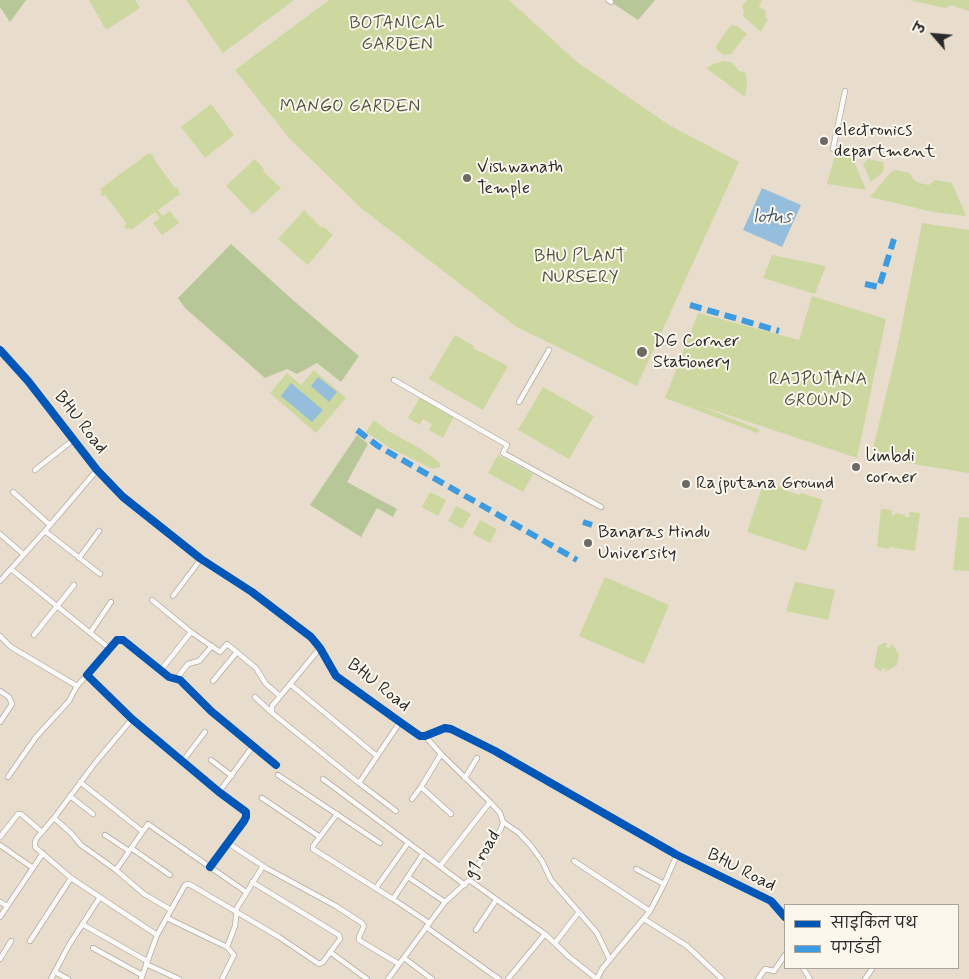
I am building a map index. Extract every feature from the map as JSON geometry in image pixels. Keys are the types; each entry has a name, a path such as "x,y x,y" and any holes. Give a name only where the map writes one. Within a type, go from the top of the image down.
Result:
{"street":[{"path":"833,149 845,91"},
{"name":"BHU Road","path":"0,350 28,381 98,470 123,497 201,558 311,636 336,676 416,734 425,736 444,728 451,729 495,751 676,855 771,901 784,916"},
{"path":"520,402 549,350"},
{"path":"394,380 507,445 503,453 601,507"},
{"path":"36,470 74,440"},
{"path":"0,581 98,470"},
{"path":"14,492 50,525"},
{"path":"45,531 100,574"},
{"path":"79,558 99,531"},
{"path":"0,534 23,554"},
{"path":"173,596 201,558"},
{"path":"10,569 109,648"},
{"path":"34,635 74,585"},
{"path":"152,600 191,632 220,652 227,644 256,668 266,684 280,696"},
{"path":"90,632 111,602"},
{"path":"161,670 191,632"},
{"path":"0,636 12,647 77,686"},
{"path":"8,777 36,737 117,640 123,640 169,677 177,678 210,711 276,764"},
{"path":"177,678 188,664 199,661 212,646"},
{"path":"272,713 272,706 320,648"},
{"path":"213,681 237,652"},
{"path":"87,675 132,719 247,814 244,821 210,866"},
{"path":"290,684 377,756"},
{"path":"0,691 9,698 12,704 0,722"},
{"path":"255,697 358,783 396,811"},
{"path":"132,719 36,839 35,847 71,878 157,935"},
{"path":"358,783 400,722"},
{"path":"182,762 205,732"},
{"name":"g1 road","path":"388,979 445,902 469,880 501,829 503,822 500,813 425,736"},
{"path":"219,792 253,746"},
{"path":"412,799 441,754"},
{"path":"465,778 477,758"},
{"path":"211,760 232,776"},
{"path":"278,775 380,843"},
{"path":"323,779 465,885"},
{"path":"80,782 142,831"},
{"path":"421,787 451,814"},
{"path":"70,796 93,814"},
{"path":"262,798 320,837"},
{"path":"440,866 490,802"},
{"path":"0,837 18,814 42,832"},
{"path":"337,814 313,846 313,849 393,899 499,979"},
{"path":"54,818 81,845 116,870 144,894 171,910"},
{"path":"503,822 519,833 531,846 551,880 597,933 610,960"},
{"path":"116,870 146,825 150,824 246,892"},
{"path":"105,835 170,875"},
{"path":"228,843 263,866 336,906 362,923 364,926 359,940 399,964"},
{"path":"376,888 408,843"},
{"path":"0,845 33,868"},
{"path":"0,917 43,853"},
{"path":"393,899 423,854"},
{"path":"469,880 545,934 568,956 597,979 598,975 644,920 664,884 676,855"},
{"path":"574,861 650,910"},
{"path":"227,947 235,926 236,911 263,866"},
{"path":"636,869 664,884"},
{"path":"408,876 445,902"},
{"path":"30,941 71,878"},
{"path":"93,948 141,977 157,935 185,885 189,884 279,937 319,964 323,962 340,939 339,935 252,882"},
{"path":"51,979 82,924 100,897"},
{"path":"476,930 496,900"},
{"path":"0,902 7,906"},
{"path":"555,943 579,912"},
{"path":"167,918 227,947 234,955 222,979"},
{"path":"644,920 687,946 722,979"},
{"path":"82,924 169,977 179,979"},
{"path":"508,979 545,934"},
{"path":"0,959 12,941"},
{"path":"330,952 367,979"},
{"path":"758,979 765,970 774,971 784,956"},
{"path":"404,958 432,979"},
{"path":"865,979 872,969"},
{"path":"55,972 68,979"}],"green space":[{"path":"0,0 26,0 10,22 0,7"},
{"path":"89,0 135,0 140,8 106,30"},
{"path":"186,0 294,0 223,53"},
{"path":"329,0 509,0 577,62 669,125 739,162 637,386 515,326 361,208 289,138 235,70"},
{"path":"613,0 655,0 638,20 611,2"},
{"path":"747,0 762,0 759,7 766,11 765,17 768,19 761,32 743,16 742,6"},
{"path":"909,0 969,0 969,11 951,5 945,8"},
{"path":"731,25 737,26 747,34 731,54 723,55 716,49 716,46"},
{"path":"724,61 733,63 739,71 745,72 747,81 745,97 706,68"},
{"path":"211,104 234,135 205,158 181,127"},
{"path":"149,153 152,154 175,188 177,187 180,194 158,210 163,216 170,211 179,223 162,235 153,223 160,218 155,212 131,230 129,228 127,230 124,226 127,224 105,195 102,196 100,193 102,192 100,189"},
{"path":"838,153 850,155 866,190 827,184 835,155"},
{"path":"255,159 264,169 263,171 281,188 253,214 226,186"},
{"path":"868,159 884,162 883,172 871,182 863,164"},
{"path":"896,170 910,173 914,180 919,183 929,185 935,180 952,183 966,216 933,212 870,197 891,172"},
{"path":"304,210 322,228 324,227 333,235 308,265 278,239"},
{"path":"922,223 969,230 969,473 871,457 897,349"},
{"path":"231,244 359,356 341,382 317,363 297,374 287,369 265,378 185,308 178,298"},
{"path":"772,255 826,266 815,294 763,278"},
{"name":"RAJPUTANA GROUND","path":"812,296 886,319 857,458 695,404 758,429 760,431 757,433 665,398 698,313 799,340"},
{"path":"455,335 474,346 473,348 508,366 483,410 429,379"},
{"path":"314,370 346,398 316,433 270,393 287,373 301,385"},
{"path":"543,387 594,416 569,459 518,430"},
{"path":"420,397 454,416 443,438 429,430 432,424 423,419 420,425 408,418"},
{"path":"374,420 388,431 421,449 439,462 440,467 432,469 390,448 366,432"},
{"path":"357,435 368,444 347,482 397,509 393,517 377,508 361,537 310,505"},
{"path":"498,455 533,474 523,492 488,473"},
{"path":"764,481 784,488 784,490 823,500 806,551 747,532"},
{"path":"430,492 446,500 438,516 422,507"},
{"path":"456,506 471,514 462,529 448,521"},
{"path":"881,509 892,510 892,515 895,515 895,513 905,515 905,517 909,517 909,512 920,513 915,551 877,547"},
{"path":"959,517 969,518 969,571 953,570"},
{"path":"480,520 497,529 490,543 473,534"},
{"path":"605,577 669,605 644,664 579,636"},
{"path":"795,582 835,590 828,620 786,611"},
{"path":"887,643 886,647 890,648 891,644 894,646 899,655 897,665 885,672 886,669 882,668 881,672 874,666 878,646"}],"water":[{"name":"lotus","path":"762,188 801,205 782,247 743,230"},
{"path":"318,377 337,392 329,402 311,386"},
{"path":"291,383 323,410 312,422 281,396"}],"marked path":[{"path":"865,284 879,287 894,239"},
{"path":"690,305 779,331"},
{"path":"357,430 378,446 577,560"},
{"path":"583,522 592,525"}],"cycle path":[{"path":"0,350 28,381 97,470 123,497 201,559 252,592 311,637 320,648 336,676 420,736 425,736 445,728 451,729 495,751 677,855 771,901 784,916"},
{"path":"210,867 244,821 246,812 219,792 132,719 87,675 117,640 123,640 169,677 180,680 211,711 276,765"}],"place":[{"name":"electronics department","path":"824,141"},
{"name":"Vishwanath Temple","path":"467,178"},
{"name":"DG Corner Stationery","path":"642,352"},
{"name":"limbdi corner","path":"856,467"},
{"name":"Rajputana Ground","path":"686,484"},
{"name":"Banaras Hindu University","path":"588,543"}],"park label":[{"name":"BOTANICAL GARDEN","path":"397,34"},
{"name":"MANGO GARDEN","path":"350,107"},
{"name":"BHU PLANT NURSERY","path":"580,267"}]}
